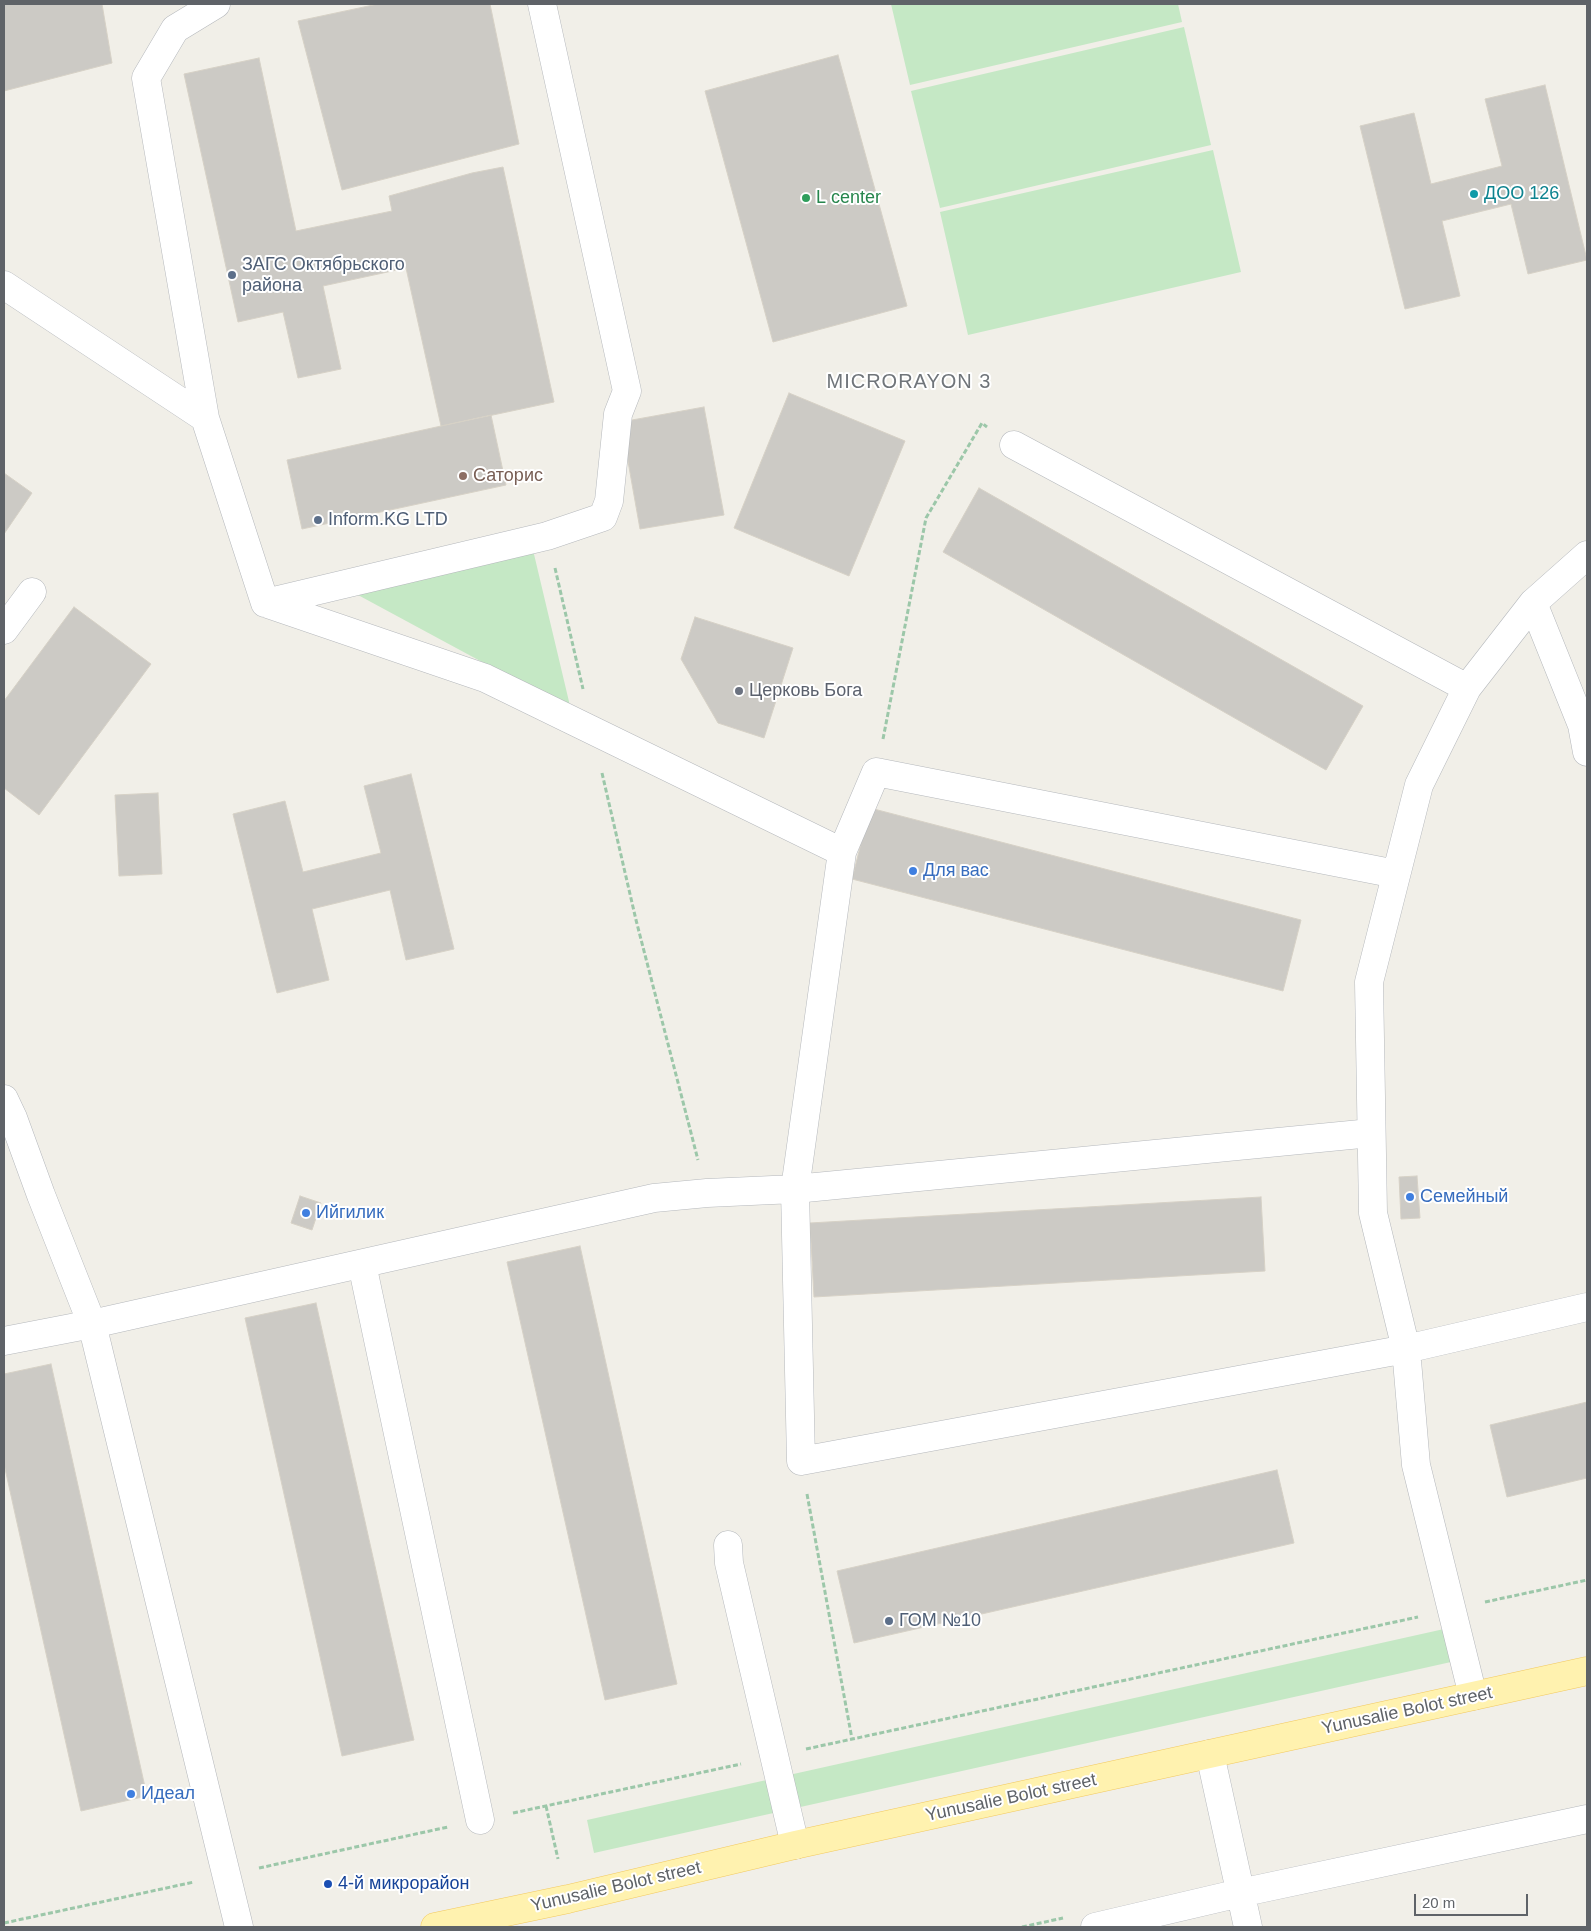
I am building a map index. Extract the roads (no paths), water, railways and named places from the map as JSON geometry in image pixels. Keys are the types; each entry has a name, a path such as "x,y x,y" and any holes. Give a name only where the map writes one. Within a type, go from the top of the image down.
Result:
{"main road":[{"name":"Yunusalie Bolot street","path":"435,1927 568,1899 795,1845 1587,1671"}],"lane":[{"path":"216,4 175,29 146,78 205,418 265,603"},
{"path":"265,603 547,536 603,517 609,501 618,414 627,390 542,4"},
{"path":"4,285 205,418"},
{"path":"1014,445 1467,688"},
{"path":"1473,1696 1416,1465 1406,1349 1373,1213 1369,982 1419,786 1467,688 1533,603 1587,556"},
{"path":"4,630 32,592"},
{"path":"265,603 485,678 842,852"},
{"path":"1533,603 1584,725 1587,752"},
{"path":"1396,874 876,772 842,852 795,1189 801,1461 1406,1349 1587,1307"},
{"path":"4,1099 92,1324 239,1927"},
{"path":"4,1341 92,1324 654,1198 707,1193 795,1189 1371,1132"},
{"path":"362,1264 480,1820"},
{"path":"728,1545 729,1563 795,1845"},
{"path":"1210,1754 1248,1927"},
{"path":"1095,1927 1240,1893 1587,1819"}],"place":[{"name":"ДОО 126","path":"1474,194"},
{"name":"L center","path":"806,198"},
{"name":"ЗАГС Октябрьского района","path":"232,275"},
{"name":"Саторис","path":"463,476"},
{"name":"Inform.KG LTD","path":"318,520"},
{"name":"Церковь Бога","path":"739,691"},
{"name":"Для вас","path":"913,871"},
{"name":"Семейный","path":"1410,1197"},
{"name":"Ийгилик","path":"306,1213"},
{"name":"ГОМ №10","path":"889,1621"},
{"name":"Идеал","path":"131,1794"},
{"name":"4-й микрорайон","path":"328,1884"}],"district":[{"name":"MICRORAYON 3","path":"909,382"}]}
